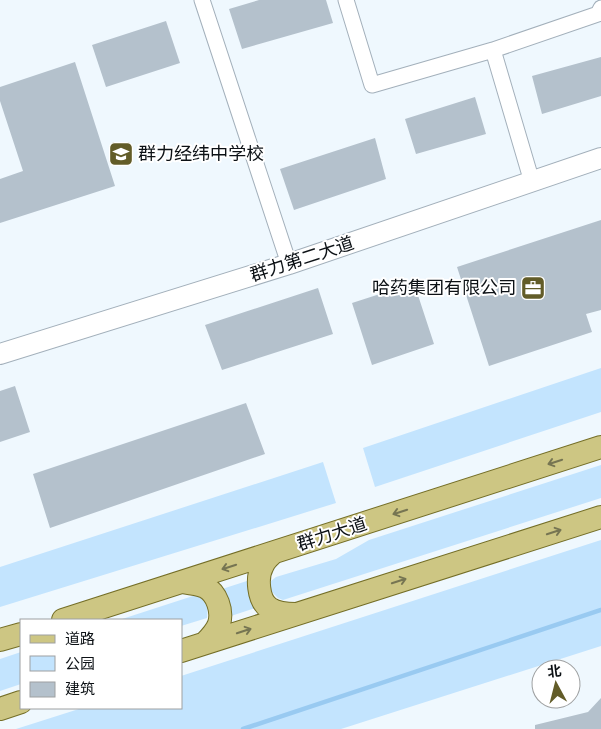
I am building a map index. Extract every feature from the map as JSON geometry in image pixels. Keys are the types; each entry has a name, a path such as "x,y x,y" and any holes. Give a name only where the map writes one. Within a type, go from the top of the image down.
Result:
{"main road":[{"name":"群力第二大道","path":"0,354 290,264 601,158"},
{"name":"群力第二大道","path":"0,364 601,170"},
{"name":"群力大道","path":"66,619 601,447"},
{"path":"182,651 601,517"},
{"path":"273,553 263,563 258,578 263,602 276,612 296,614"},
{"path":"182,582 205,588 212,592 216,598 220,616 219,624 215,633 205,643"},
{"path":"0,640 20,634"},
{"path":"0,709 20,702"}],"street":[{"path":"202,0 290,264"},
{"path":"346,0 372,85 493,50 598,14 601,8"},
{"path":"493,50 532,182"}],"green space":[{"path":"601,368 601,412 375,487 363,448"},
{"path":"323,462 336,503 0,607 0,567"},
{"path":"601,465 601,498 283,600 271,591 271,581 276,577 336,559 369,540"},
{"path":"601,540 601,646 560,659 531,659 531,668 341,729 16,729 79,709 182,709 182,676"},
{"path":"250,580 258,607 231,616 222,589"},
{"path":"196,595 208,605 207,618 182,626 182,619 122,619"},
{"path":"20,652 20,684 0,691 0,659"}],"building":[{"path":"259,0 326,0 333,23 242,49 229,9"},
{"path":"166,21 180,63 106,87 92,45"},
{"path":"601,57 601,96 542,114 532,76"},
{"path":"75,62 115,186 0,223 0,179 23,171 0,101 0,87"},
{"path":"475,97 486,134 416,154 405,119"},
{"path":"375,138 386,179 294,210 280,169"},
{"name":"哈药集团有限公司","path":"601,220 601,310 586,314 592,332 489,366 457,267"},
{"path":"414,283 434,344 372,365 352,303"},
{"path":"318,288 333,334 222,370 205,325"},
{"path":"15,386 30,432 0,442 0,391"},
{"path":"246,403 265,454 50,528 33,474"},
{"path":"601,698 601,729 535,729 535,725 588,712"}],"waterway":[{"path":"243,729 601,610"}],"place":[{"name":"群力经纬中学校","path":"121,154"},
{"name":"哈药集团有限公司","path":"533,288"}]}
